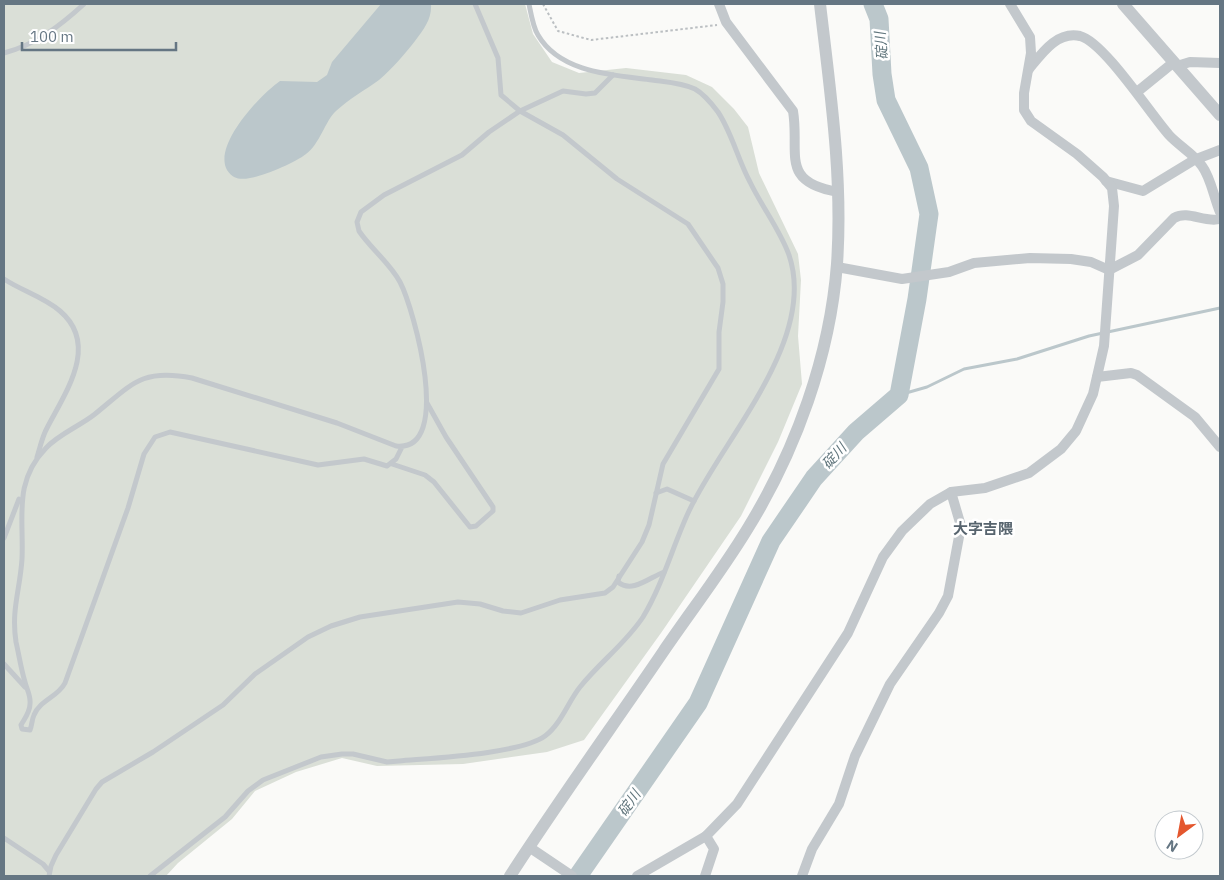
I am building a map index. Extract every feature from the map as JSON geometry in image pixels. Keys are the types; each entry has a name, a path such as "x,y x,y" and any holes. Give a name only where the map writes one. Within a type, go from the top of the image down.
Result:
{"street":[{"path":"719,4 727,24 793,111 795,123 793,152 796,166 801,174 812,184 838,192"},
{"path":"510,876 742,537 764,500 804,411 820,360 836,267 837,149 820,4"},
{"path":"637,876 706,836 737,804 848,633 883,557 902,531 930,504 951,492 985,488 1029,473 1061,448 1076,431 1085,414 1097,377 1104,346 1114,206 1112,188 1077,154 1031,121 1024,110 1024,93 1031,53 1030,37 1010,4"},
{"path":"1122,4 1220,115"},
{"path":"1028,70 1056,40 1065,37 1082,37 1108,60 1137,92 1151,114 1170,137 1196,159 1206,173 1220,212"},
{"path":"1137,92 1176,64 1190,62 1220,63"},
{"path":"1106,181 1143,191 1196,159 1220,150"},
{"path":"1109,270 1138,255 1180,214 1187,214 1204,220 1220,219"},
{"path":"836,267 902,279 932,275 974,263 1030,258 1071,259 1091,262 1109,270"},
{"path":"1097,377 1131,373 1137,375 1194,417 1220,447"},
{"path":"802,876 812,850 839,804 855,756 890,684 939,613 948,596 961,526 951,492"},
{"path":"705,876 714,849 706,836"},
{"path":"529,847 569,875"}],"lane":[{"path":"4,53 18,50 43,37 84,4"},
{"path":"4,838 30,854 49,874 78,817 102,782 153,752 223,706 255,674 308,637 331,626 360,617 458,602 480,604 503,612 521,613 560,600 605,592 620,576 642,542 649,525 663,464 719,369 719,332 723,284 718,268 688,224 617,179 563,135 520,111 501,95 498,58 475,4"},
{"path":"150,876 225,817 254,785 321,757 353,754 387,762 484,753 516,746 544,736 558,722 579,688 641,619 664,572 694,501 765,385 786,334 792,308 794,279 789,256 750,184 719,114 709,100 695,89 675,83 613,76 586,70 552,54 537,34 529,4"},
{"path":"37,460 46,447 84,422 133,383 155,374 173,374 192,378 337,423 406,448 416,441 423,428 426,402 426,388 411,308 399,280 359,231 357,222 361,212 384,195 462,155 489,132 520,111 563,91 586,94 595,93 613,76"},
{"path":"4,279 61,312 78,336 79,353 68,391 46,429 37,460 4,538"},
{"path":"22,493 22,561 13,620 30,698 31,713 60,692 65,683 128,508 144,454 155,437 170,432 318,465 334,465 359,460 380,465 392,464 425,475 434,482 470,527 476,526 493,511 493,507 446,437 426,402"},
{"path":"392,464 402,447"},
{"path":"656,493 667,489 694,501"},
{"path":"620,576 618,582 627,587 639,584 664,572"},
{"path":"4,664 28,692"}],"path":[{"path":"544,4 558,31 591,40 727,24"}],"shaded area":[{"path":"4,4 525,4 533,34 552,62 579,73 626,68 686,75 712,87 734,109 748,127 759,173 798,254 801,280 798,336 802,384 778,442 741,516 661,633 584,740 547,752 463,764 377,766 342,758 296,772 255,791 232,819 178,863 166,876 4,876"},
{"path":"381,4 431,4 431,9 427,24 402,56 379,80 332,115 311,150 301,158 279,169 246,179 234,177 227,170 224,160 227,148 232,135 241,121 261,97 280,81 317,82 327,75 332,62"}],"waterway":[{"name":"碇川","path":"578,876 698,703 771,541 814,478 856,432 899,395 917,299 929,214 919,168 886,100 882,74 879,19 873,4"},
{"path":"899,395 927,387 964,369 1017,359 1089,336 1220,308"}],"district":[{"name":"大字吉隈","path":"983,529"}]}
